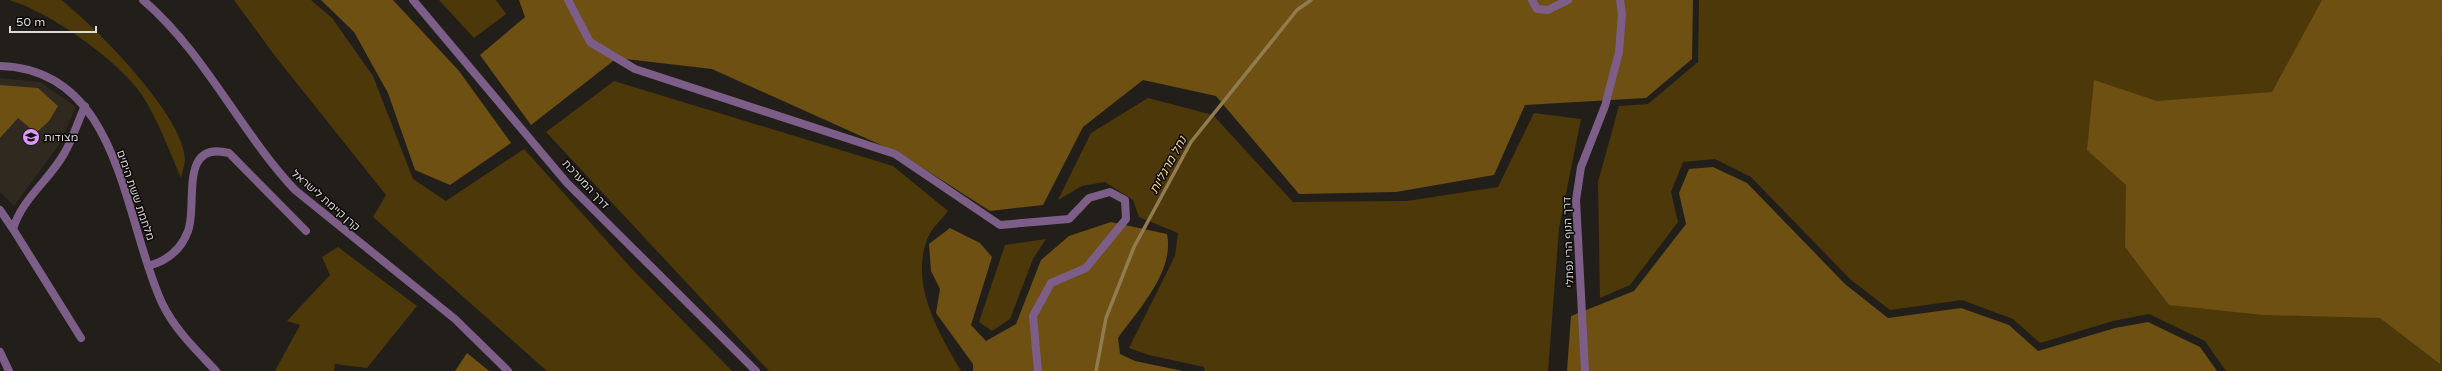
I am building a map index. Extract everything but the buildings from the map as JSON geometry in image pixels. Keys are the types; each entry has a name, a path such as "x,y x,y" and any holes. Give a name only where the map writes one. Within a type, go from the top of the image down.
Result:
{"street":[{"name":"קרן קיימת לישראל","path":"143,0 183,38 273,167 295,190 455,319 508,371"},
{"name":"דרך המערכת","path":"413,0 567,183 756,371"},
{"path":"568,0 590,42 636,69 894,154 1000,225 1069,219 1089,198 1110,192 1124,200 1126,219 1111,239 1086,268 1051,283 1033,316 1038,371"},
{"path":"1532,0 1536,9 1548,10 1568,0"},
{"name":"דרך הנוף הרי נפתלי","path":"1585,371 1576,200 1581,167 1605,106 1619,52 1622,14 1620,0"},
{"name":"מלחמת ששת הימים","path":"0,66 29,69 42,73 57,82 85,106 106,142 117,165 148,266 162,302 175,327 216,371"},
{"path":"13,229 17,215 66,152 85,106"},
{"path":"148,266 163,262 174,253 184,240 189,230 195,166 202,157 219,150 229,153 306,232"},
{"path":"0,210 81,338"},
{"path":"0,352 9,371"}],"shaded area":[{"path":"9,0 61,0 95,30 155,97 170,121 181,142 185,160 181,178 153,115 142,95 131,81 100,53 63,26 26,6"},
{"path":"234,0 311,0 332,18 373,76 413,179 446,201 524,149 633,270 732,371 547,371 373,217 386,195 275,56"},
{"path":"321,0 393,0 459,71 511,143 450,185 415,170 388,93 354,32"},
{"path":"439,0 496,0 506,14 474,38"},
{"path":"519,0 1693,0 1692,59 1646,98 1525,105 1494,175 1396,192 1299,194 1216,96 1143,80 1083,127 1043,205 990,211 901,154 712,69 617,58 531,125 480,55 525,17"},
{"path":"1699,0 2442,0 2442,371 2226,371 2205,341 2149,314 2113,321 2040,343 2013,319 1962,300 1890,310 1850,279 1751,177 1715,159 1683,162 1671,192 1678,222 1630,285 1600,298 1598,182 1619,106 1648,104 1698,62"},
{"path":"2322,0 2442,0 2440,364 2380,318 2263,315 2169,305 2125,247 2126,185 2087,150 2094,80 2157,101 2272,92"},
{"name":"מצודות","path":"0,78 40,82 76,107 58,146 14,206 0,192"},
{"path":"614,81 893,166 948,211 929,235 923,252 922,270 928,306 943,340 961,371 769,371 546,132"},
{"path":"0,85 38,88 58,106 49,121 36,133 18,118 0,138"},
{"path":"1148,98 1213,115 1293,202 1407,201 1498,187 1534,113 1581,119 1559,228 1548,371 1205,371 1204,367 1149,355 1129,348 1175,256 1178,233 1139,217 1133,200 1105,182 1082,186 1058,200 1091,133"},
{"path":"1713,167 1747,183 1845,284 1888,318 1961,308 2009,325 2038,351 2115,328 2148,322 2200,347 2217,371 1567,371 1571,316 1634,291 1686,224 1679,193 1689,169"},
{"path":"1111,222 1167,234 1168,248 1166,262 1153,289 1118,338 1120,354 1135,361 1183,371 973,371 973,364 936,313 940,289 931,271 929,244 950,228 980,243 992,257 971,325 986,341 1016,324 1041,260 1069,236"},
{"path":"1046,239 1033,259 1010,319 992,331 979,322 1005,245"},
{"path":"338,247 417,306 367,368 335,364 334,371 275,371 300,325 287,321 330,275 322,257"},
{"path":"467,353 488,370 489,371 455,371"}],"waterway":[{"name":"נחל מרגליות","path":"1096,371 1106,318 1134,247 1191,142 1297,10 1311,0"}],"place":[{"name":"מצודות","path":"31,137"}]}
